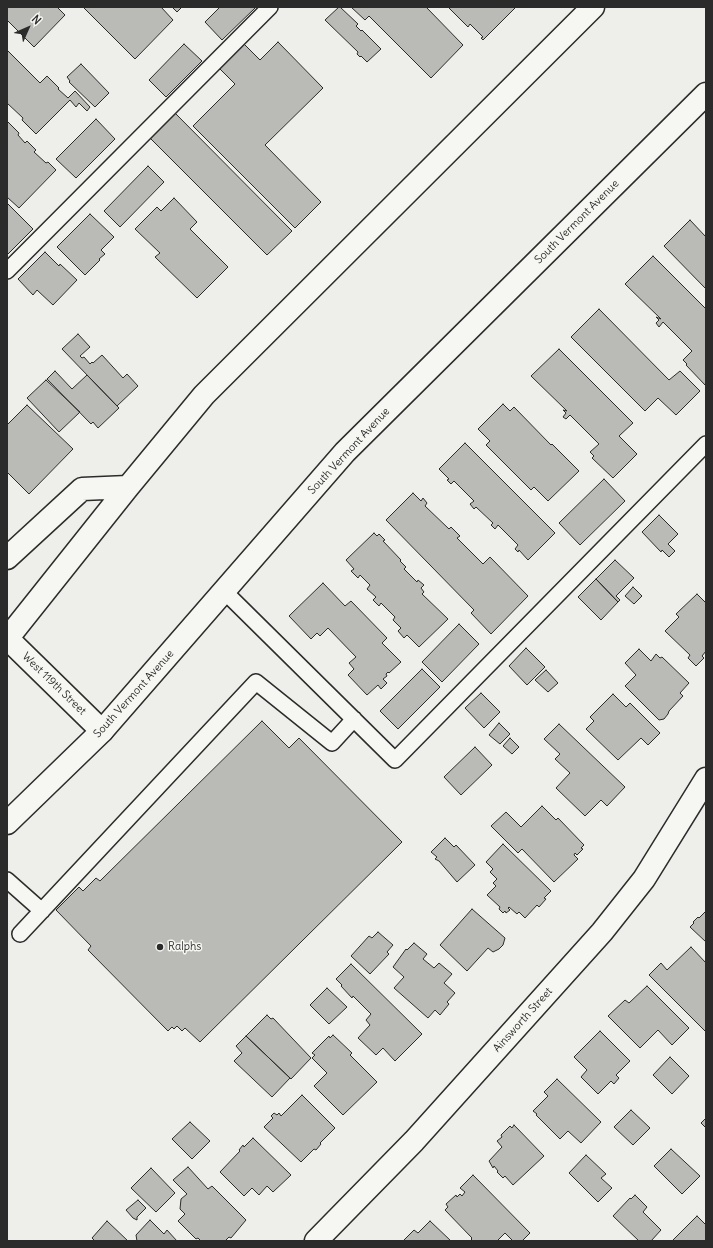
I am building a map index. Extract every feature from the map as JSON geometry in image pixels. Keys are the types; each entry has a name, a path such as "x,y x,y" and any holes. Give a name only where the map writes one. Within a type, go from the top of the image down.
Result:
{"main road":[{"path":"7,638 204,395 593,7"},
{"name":"South Vermont Avenue","path":"7,823 102,731 345,452 706,94"},
{"path":"7,558 82,489 128,487"},
{"name":"West 119th Street","path":"7,638 102,731"},
{"name":"Ainsworth Street","path":"316,1241 414,1141 602,932 644,880 706,779"}],"lane":[{"path":"7,271 270,7"},
{"path":"224,591 395,760 706,444"},
{"path":"20,934 256,682 332,743 354,719"},
{"path":"7,880 42,911"}],"building":[{"path":"7,7 57,7 65,15 34,47 7,20"},
{"path":"83,7 161,7 173,20 135,59"},
{"path":"172,7 182,7 177,12"},
{"path":"220,7 255,8 222,40 205,22"},
{"path":"339,7 358,24 356,26 361,31 362,30 381,49 367,62 357,54 358,52 325,20"},
{"path":"351,7 426,7 463,45 431,78 369,16 365,20"},
{"path":"448,7 515,8 483,40 481,38 483,37 470,24 468,27"},
{"path":"278,42 323,88 265,145 321,202 295,228 193,126 235,84 219,68 244,44 260,60"},
{"path":"184,44 202,61 166,97 149,80"},
{"path":"7,50 40,83 47,76 68,98 75,91 90,107 87,111 79,103 76,107 70,100 36,134 22,120 23,118 7,103"},
{"path":"81,64 109,93 95,107 69,82 70,81 67,77"},
{"path":"174,112 292,231 267,255 149,137"},
{"path":"96,119 115,139 76,178 56,159"},
{"path":"7,121 19,133 18,135 25,143 27,141 36,150 34,152 56,170 19,208 7,197"},
{"path":"148,166 164,182 120,227 104,211"},
{"path":"174,198 197,222 190,229 228,267 197,298 155,257 160,253 135,229 157,207 161,211"},
{"path":"7,203 33,229 7,255"},
{"path":"90,214 114,237 101,250 105,254 85,275 57,247"},
{"path":"690,220 706,237 706,289 664,246"},
{"path":"45,252 59,266 60,264 77,280 53,305 37,290 33,295 18,279"},
{"path":"653,256 706,309 706,386 683,360 692,351 663,322 659,327 656,323 659,320 656,317 661,319 625,284"},
{"path":"599,309 669,380 680,371 700,391 676,415 658,398 645,411 571,337"},
{"path":"78,334 90,347 80,356 82,358 84,357 90,364 102,355 123,378 127,374 138,386 117,406 62,349"},
{"path":"559,349 633,423 619,436 637,454 613,478 592,458 594,456 590,452 599,444 570,415 566,419 563,417 566,413 563,410 567,411 531,376"},
{"path":"55,371 72,389 87,375 119,408 98,428 93,422 91,424 47,379"},
{"path":"46,380 80,412 59,432 27,398"},
{"path":"503,404 510,411 514,407 579,471 548,501 534,487 531,490 486,445 490,441 478,429"},
{"path":"27,405 73,449 29,494 7,472 7,425"},
{"path":"465,443 555,533 528,560 519,550 518,552 515,549 518,545 498,525 495,529 491,525 493,523 476,507 474,509 470,504 474,501 454,481 451,484 447,480 449,479 439,469"},
{"path":"604,479 625,501 580,545 559,523"},
{"path":"413,493 421,501 423,498 427,503 425,506 449,529 451,527 460,536 457,538 483,564 490,557 528,596 491,634 471,613 474,610 386,520"},
{"path":"659,515 678,534 668,544 675,551 669,557 662,550 661,552 642,532"},
{"path":"374,533 377,536 379,534 385,540 383,541 406,567 404,569 417,582 418,580 424,585 421,588 424,592 422,594 448,619 419,647 407,635 404,638 398,631 401,628 393,620 395,617 381,603 379,606 373,600 376,597 367,589 370,585 360,575 358,578 351,571 354,569 346,560"},
{"path":"615,560 634,578 616,596 620,600 618,602 596,579"},
{"path":"596,579 618,602 601,620 578,597"},
{"path":"323,583 345,606 351,601 387,638 382,643 401,662 386,674 387,676 383,679 387,683 381,689 378,685 367,695 348,675 354,669 349,663 356,657 328,628 320,636 317,633 311,639 289,616"},
{"path":"633,587 642,596 634,604 625,596"},
{"path":"697,594 706,603 706,651 702,656 704,658 696,666 688,658 690,655 665,631 679,617 676,614"},
{"path":"459,624 479,644 442,682 422,662"},
{"path":"526,648 545,667 527,685 509,666"},
{"path":"639,649 651,661 656,654 660,658 662,657 689,683 680,693 683,696 669,711 664,719 659,720 625,686 636,675 625,663"},
{"path":"422,669 440,687 398,729 380,711"},
{"path":"546,670 558,683 548,692 535,680"},
{"path":"481,693 500,712 484,728 465,708"},
{"path":"613,694 626,707 630,703 660,733 648,745 641,738 618,760 586,729 594,721 590,717"},
{"path":"262,721 289,748 299,738 402,842 200,1042 185,1028 182,1031 177,1026 174,1029 172,1027 168,1031 88,950 91,946 56,910 79,887 83,891 96,878 100,881"},
{"path":"499,723 510,734 500,744 489,735"},
{"path":"559,724 625,787 607,806 601,800 585,816 556,788 570,773 555,759 560,754 544,739"},
{"path":"510,738 519,747 512,754 503,746"},
{"path":"475,747 492,765 461,795 444,777"},
{"path":"542,806 556,820 558,818 584,845 581,848 583,849 577,855 575,853 574,855 578,859 554,882 522,849 518,853 491,826 506,812 521,827"},
{"path":"445,838 454,847 456,845 475,865 457,882 439,861 435,859 437,857 431,852"},
{"path":"503,844 551,891 544,898 546,899 539,907 537,905 525,918 519,912 517,914 509,907 508,908 510,910 503,913 499,909 500,907 487,895 496,886 493,883 497,879 490,872 493,869 486,862"},
{"path":"472,909 505,938 503,945 499,949 493,952 488,948 467,971 440,945"},
{"path":"706,911 706,942 690,927 698,917 699,918"},
{"path":"378,932 393,945 387,952 389,954 370,974 351,956 369,936 372,938"},
{"path":"414,943 427,954 423,959 434,968 439,963 452,974 444,983 455,993 447,1002 449,1004 440,1015 435,1010 428,1018 394,988 404,977 393,967 406,949 407,950"},
{"path":"691,947 706,963 706,1032 649,975 661,963 667,970"},
{"path":"351,964 422,1034 395,1061 383,1048 376,1055 358,1038 370,1025 366,1020 371,1014 353,996 352,998 336,979"},
{"path":"647,986 689,1028 672,1045 658,1030 640,1048 608,1016 625,1000 629,1003"},
{"path":"327,988 347,1007 329,1024 310,1005"},
{"path":"267,1015 271,1019 273,1018 311,1058 291,1079 246,1036"},
{"path":"600,1031 630,1061 616,1075 619,1078 614,1084 611,1081 598,1094 581,1077 587,1070 574,1057"},
{"path":"333,1035 352,1053 350,1055 377,1082 343,1115 314,1086 327,1073 312,1058 315,1055 312,1053 329,1036 330,1038"},
{"path":"246,1036 290,1078 272,1097 234,1061 242,1053 236,1046"},
{"path":"670,1057 689,1076 672,1094 653,1075"},
{"path":"557,1079 601,1122 581,1143 568,1131 560,1139 533,1111 548,1096 544,1092"},
{"path":"302,1095 335,1128 320,1143 321,1144 316,1150 314,1149 301,1162 264,1127 273,1118 271,1116 274,1113 277,1115 279,1113 281,1116"},
{"path":"631,1110 650,1128 633,1145 614,1127"},
{"path":"706,1118 706,1128 701,1123"},
{"path":"190,1122 210,1141 192,1159 172,1139"},
{"path":"514,1125 544,1156 513,1185 505,1176 503,1178 497,1172 498,1171 494,1166 493,1168 489,1161 502,1147 497,1141 502,1137 501,1135 510,1126 512,1128"},
{"path":"253,1138 291,1175 273,1192 267,1186 259,1195 252,1188 244,1196 220,1172 240,1151 239,1150 243,1145 244,1147"},
{"path":"671,1149 700,1176 682,1194 654,1166"},
{"path":"586,1155 606,1174 601,1178 612,1188 598,1202 569,1173"},
{"path":"188,1167 208,1189 212,1186 246,1220 231,1238 229,1237 225,1241 199,1241 200,1240 198,1238 196,1239 178,1221 185,1214 180,1209 181,1199 187,1194 173,1180"},
{"path":"151,1168 175,1193 156,1212 131,1188"},
{"path":"473,1175 530,1233 522,1241 513,1241 505,1233 497,1241 473,1241 471,1239 472,1238 445,1210 448,1207 446,1204 456,1195 457,1197 460,1194 462,1196 465,1192 460,1188"},
{"path":"635,1195 647,1207 643,1212 661,1230 651,1241 639,1241 613,1216 630,1198 631,1199"},
{"path":"138,1200 146,1208 137,1217 137,1220 133,1218 126,1210"},
{"path":"697,1216 706,1225 706,1241 672,1241"},
{"path":"150,1220 164,1234 167,1230 177,1241 137,1241 136,1235"},
{"path":"107,1221 128,1241 95,1241 92,1238"},
{"path":"430,1221 451,1241 403,1241 414,1230 418,1233"}],"place":[{"name":"Ralphs","path":"160,947"}]}
